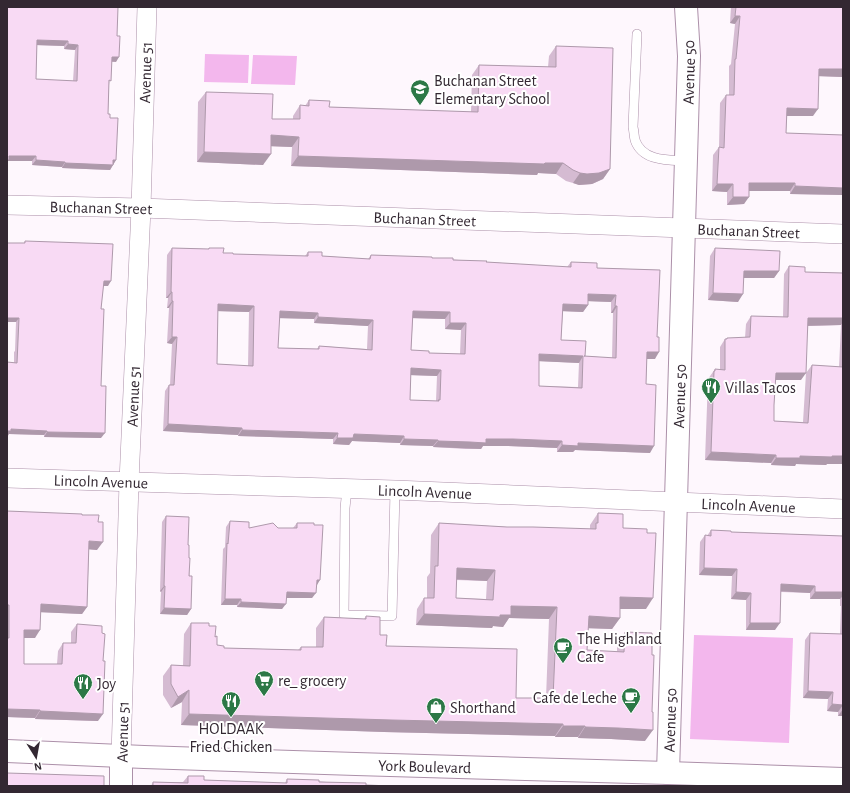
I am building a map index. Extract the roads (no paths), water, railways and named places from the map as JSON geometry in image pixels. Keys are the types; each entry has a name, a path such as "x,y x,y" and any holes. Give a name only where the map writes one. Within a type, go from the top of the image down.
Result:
{"main road":[{"name":"Avenue 50","path":"668,779 689,56 686,7"},
{"name":"York Boulevard","path":"7,751 356,764 668,779 843,779"},
{"name":"Avenue 51","path":"121,756 121,786"}],"street":[{"name":"Avenue 51","path":"121,756 129,482 141,208 147,7"},
{"name":"Buchanan Street","path":"7,205 141,208 843,234"},
{"name":"Lincoln Avenue","path":"7,478 395,490 843,508"}],"lane":[{"path":"637,34 634,127 635,139 638,146 644,153 651,157 686,161"},
{"path":"347,489 345,508 344,615 392,616 395,490"}],"place":[{"name":"Buchanan Street Elementary School","path":"420,106"},
{"name":"Villas Tacos","path":"711,404"},
{"name":"The Highland Cafe","path":"563,664"},
{"name":"re_ grocery","path":"264,697"},
{"name":"Joy","path":"83,700"},
{"name":"Cafe de Leche","path":"631,714"},
{"name":"HOLDAAK Fried Chicken","path":"231,718"},
{"name":"Shorthand","path":"436,724"}]}
